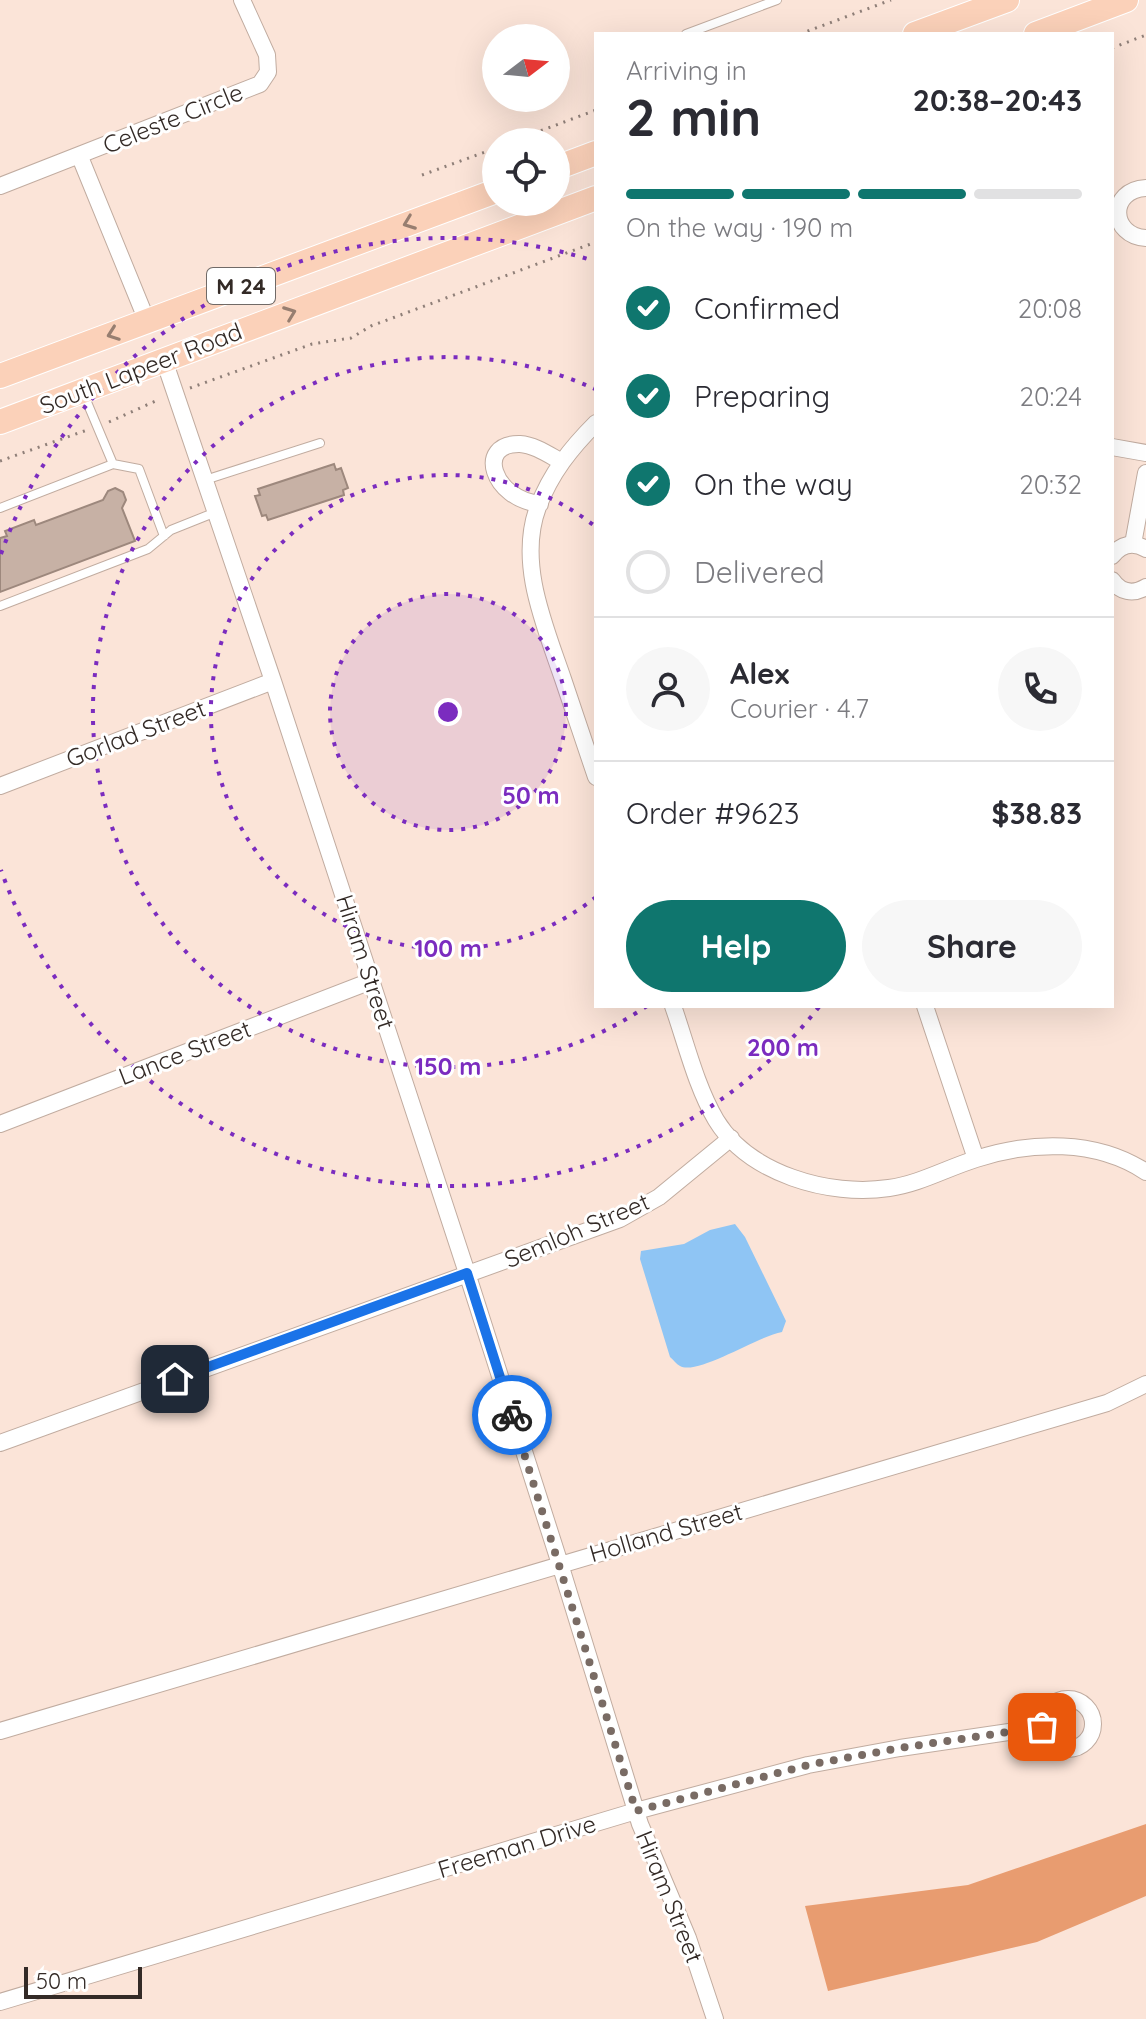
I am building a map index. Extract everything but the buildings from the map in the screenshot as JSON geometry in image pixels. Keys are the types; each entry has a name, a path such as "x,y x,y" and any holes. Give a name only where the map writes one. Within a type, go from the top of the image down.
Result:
{"main road":[{"path":"920,32 1007,0"},
{"path":"1041,32 1126,0"},
{"path":"570,163 594,154"},
{"name":"South Lapeer Road","path":"0,376 482,196"},
{"name":"South Lapeer Road","path":"0,422 594,199"},
{"path":"480,241 472,225 472,217 473,210 482,200"},
{"path":"336,251 347,273 345,287 340,294"}],"street":[{"name":"Celeste Circle","path":"0,186 260,84 268,72 267,55 242,0"},
{"path":"80,157 147,321"},
{"path":"1146,188 1124,196 1115,211 1128,232 1146,238"},
{"name":"Hiram Street","path":"164,360 467,1273 636,1811 651,1854 688,1938 715,2019"},
{"path":"594,425 567,453 540,504 530,557 538,606 594,771"},
{"path":"540,504 519,499 501,486 493,470 494,461 503,449 520,444 538,449 562,462"},
{"path":"1114,447 1146,453"},
{"path":"1114,554 1124,545 1140,546 1146,473"},
{"path":"1114,582 1122,590 1131,592 1146,587"},
{"name":"Gorlad Street","path":"0,786 273,681"},
{"name":"Lance Street","path":"0,1124 371,981"},
{"path":"674,1008 698,1080 717,1120 731,1138 757,1161 780,1172 815,1184 846,1189 889,1188 976,1159 1024,1147 1065,1146 1103,1152 1146,1172"},
{"path":"926,1008 976,1159"},
{"name":"Semloh Street","path":"0,1443 620,1219 659,1197 731,1138"},
{"name":"Holland Street","path":"0,1731 1107,1403 1146,1384"},
{"name":"Freeman Drive","path":"0,2002 636,1811 808,1765 1042,1727"}],"lane":[{"path":"691,32 777,0"},
{"path":"83,391 113,464"},
{"path":"205,480 320,443"},
{"path":"0,508 113,464 139,469 164,536"},
{"path":"0,606 148,549 164,536 216,512"}],"path":[{"path":"805,32 891,0"},
{"path":"1114,47 1146,35"},
{"path":"548,128 594,111"},
{"path":"422,175 482,153"},
{"path":"188,388 312,344 351,338 371,326 594,243"},
{"path":"107,423 164,398"},
{"path":"0,461 86,431"}],"shaded area":[{"path":"1146,1824 1146,1896 1037,1942 828,1991 805,1906 968,1885"}],"water":[{"path":"735,1224 745,1237 786,1321 782,1332 713,1361 688,1368 680,1366 670,1357 640,1259 641,1251 684,1244 710,1230"}],"way so far":[{"path":"512,1415 636,1811 808,1765 1042,1727"}],"route":[{"path":"175,1379 467,1273 512,1415"}]}
